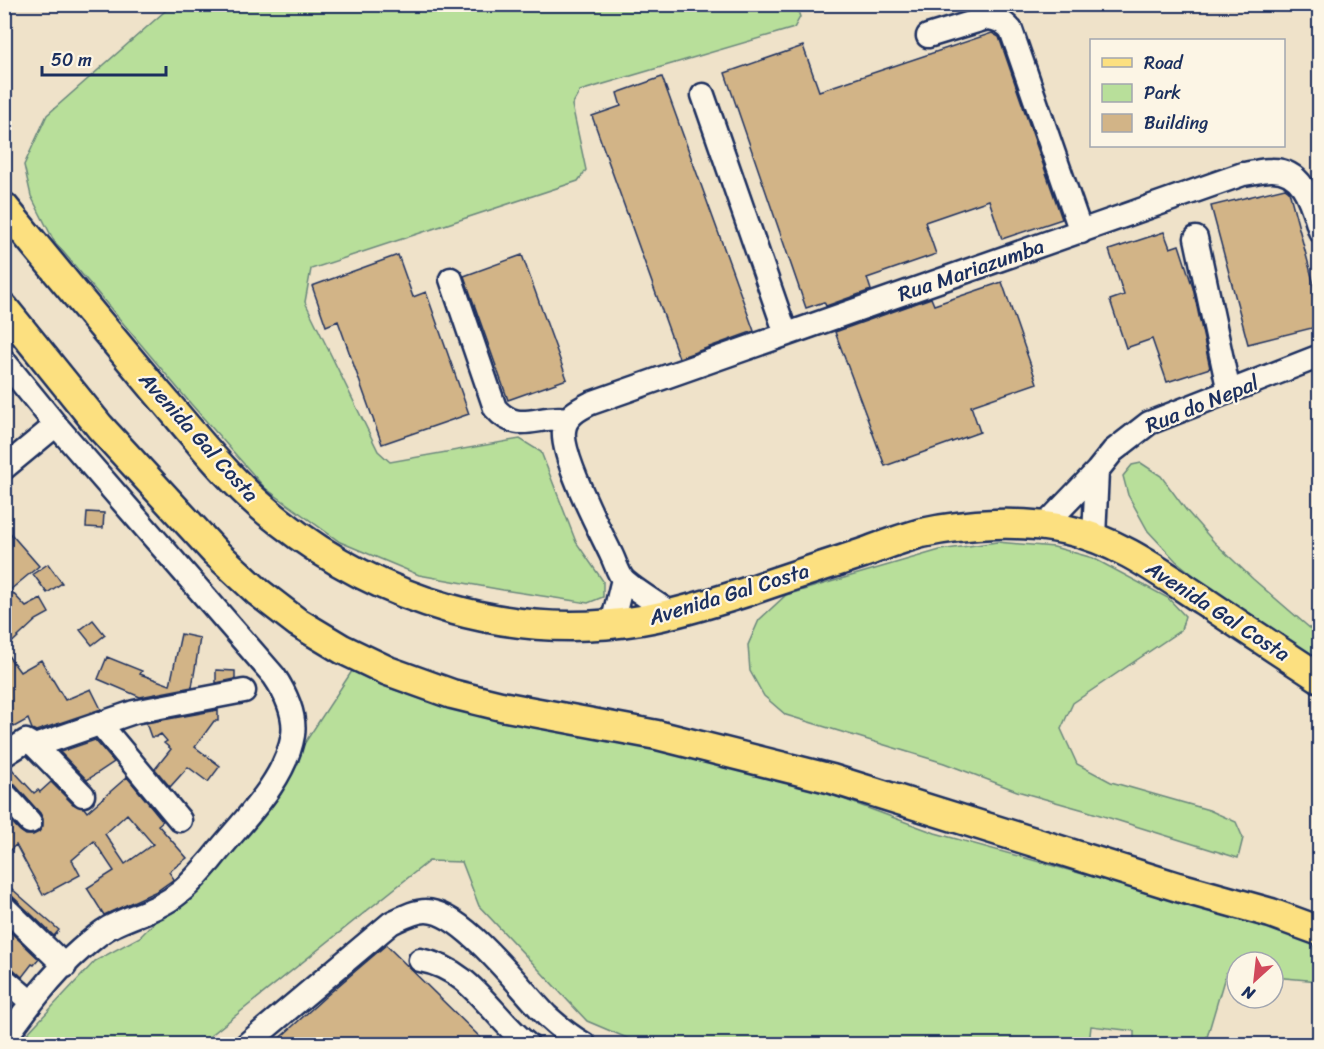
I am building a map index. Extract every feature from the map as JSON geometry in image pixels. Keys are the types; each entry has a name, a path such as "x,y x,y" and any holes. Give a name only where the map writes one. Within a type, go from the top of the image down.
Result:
{"main road":[{"name":"Avenida Gal Costa","path":"4,207 218,464 252,498 280,522 331,558 376,582 427,603 483,618 531,624 612,624 672,614 920,534 988,525 1044,526 1069,530 1119,547 1153,567 1320,678"},
{"path":"4,308 100,427 215,552 258,592 297,622 342,649 388,671 452,694 501,706 657,735 832,779 1178,887 1271,913 1320,931"}],"street":[{"path":"928,36 987,18 996,19 1011,30 1081,232"},
{"path":"704,96 786,334"},
{"name":"Rua Mariazumba","path":"568,419 591,403 1243,174 1272,170 1284,172 1296,178 1307,191 1320,231"},
{"path":"1196,238 1229,392"},
{"path":"451,279 495,408 512,422 522,423 555,417 568,419 564,430 565,443 573,470 623,579 672,614"},
{"name":"Rua do Nepal","path":"1044,526 1113,451 1149,423 1320,356"},
{"path":"4,361 286,693 294,733 289,753 277,776 253,810 205,868 180,893 156,908 112,926 80,950 31,1002 4,1040"},
{"path":"4,468 56,425"},
{"path":"1094,537 1097,471"},
{"path":"612,624 623,579"},
{"path":"35,746 134,712 244,691"},
{"path":"100,724 180,820"},
{"path":"7,748 26,741 35,746 83,795"},
{"path":"4,793 30,822"},
{"path":"4,907 65,966"},
{"path":"247,1044 391,923 408,915 426,911 443,914 461,926 546,1015 567,1034 584,1044"},
{"path":"420,960 437,963 456,973 527,1044"},
{"path":"4,979 31,1002"}],"green space":[{"path":"172,5 796,5 800,17 794,28 580,91 572,105 586,170 578,181 311,269 305,302 378,451 390,462 520,439 541,452 576,542 603,581 603,597 588,603 419,575 340,542 265,488 54,241 31,196 24,165 47,115"},
{"path":"1141,463 1161,476 1214,542 1319,636 1319,661 1207,586 1176,561 1148,531 1128,495 1123,476 1132,465"},
{"path":"997,542 1054,547 1093,558 1168,598 1185,616 1181,630 1073,703 1061,729 1077,764 1111,782 1209,810 1236,822 1243,838 1238,858 1017,791 944,763 786,715 764,696 750,671 748,645 759,620 786,595 940,550"},
{"path":"352,671 384,686 444,707 739,767 835,796 935,833 1237,917 1319,945 1319,981 1285,978 1285,950 1225,950 1225,976 1205,1044 1134,1044 1134,1031 1091,1026 1089,1044 641,1044 587,1021 479,906 462,862 429,861 200,1044 20,1044 95,961 140,937 251,825"}],"building":[{"path":"992,33 999,37 1062,219 1002,239 989,200 925,222 936,254 867,278 871,290 826,306 824,302 806,308 725,73 803,46 819,91"},
{"path":"662,77 754,331 679,358 592,116 621,106 617,93"},
{"path":"1285,188 1289,191 1320,307 1320,326 1248,344 1211,206"},
{"path":"1164,232 1170,248 1179,245 1193,288 1210,368 1167,382 1152,339 1126,348 1110,300 1124,295 1109,250"},
{"path":"398,255 413,297 426,292 469,414 382,444 338,321 326,326 312,286"},
{"path":"522,255 567,379 508,400 464,276"},
{"path":"1002,282 1037,383 971,406 980,432 885,466 835,332 931,298 934,305"},
{"path":"87,512 104,513 103,528 86,527"},
{"path":"4,526 39,566 10,590 26,607 41,599 49,613 36,620 4,650"},
{"path":"48,564 62,583 47,593 33,574"},
{"path":"93,620 105,635 92,645 80,630"},
{"path":"181,634 200,638 192,687 140,697 98,679 107,657 142,671 140,674 170,685"},
{"path":"4,650 20,672 41,660 65,700 91,689 101,709 36,731 32,729 28,719 14,727 4,710"},
{"path":"216,670 235,671 235,679 216,683"},
{"path":"218,710 218,721 214,721 195,747 220,766 208,782 188,767 170,787 155,769 171,749 164,743 167,741 161,734 151,737 146,723"},
{"path":"95,740 114,762 87,780 60,752"},
{"path":"10,767 34,793 38,790 40,792 51,782 73,804 84,808 87,812 127,777 163,821 158,825 187,858 169,872 174,879 157,891 104,915 87,888 114,871 94,841 72,860 80,875 43,895 16,845 4,855 4,814 26,835 39,832 43,826 43,819 14,784 4,780 4,768","holes":["127,814 153,844 125,864 105,834"]},
{"path":"4,882 59,930 54,936 13,897 4,894"},
{"path":"4,926 39,959 22,977 12,968 4,966"},
{"path":"386,945 487,1044 273,1044 325,997"}]}
